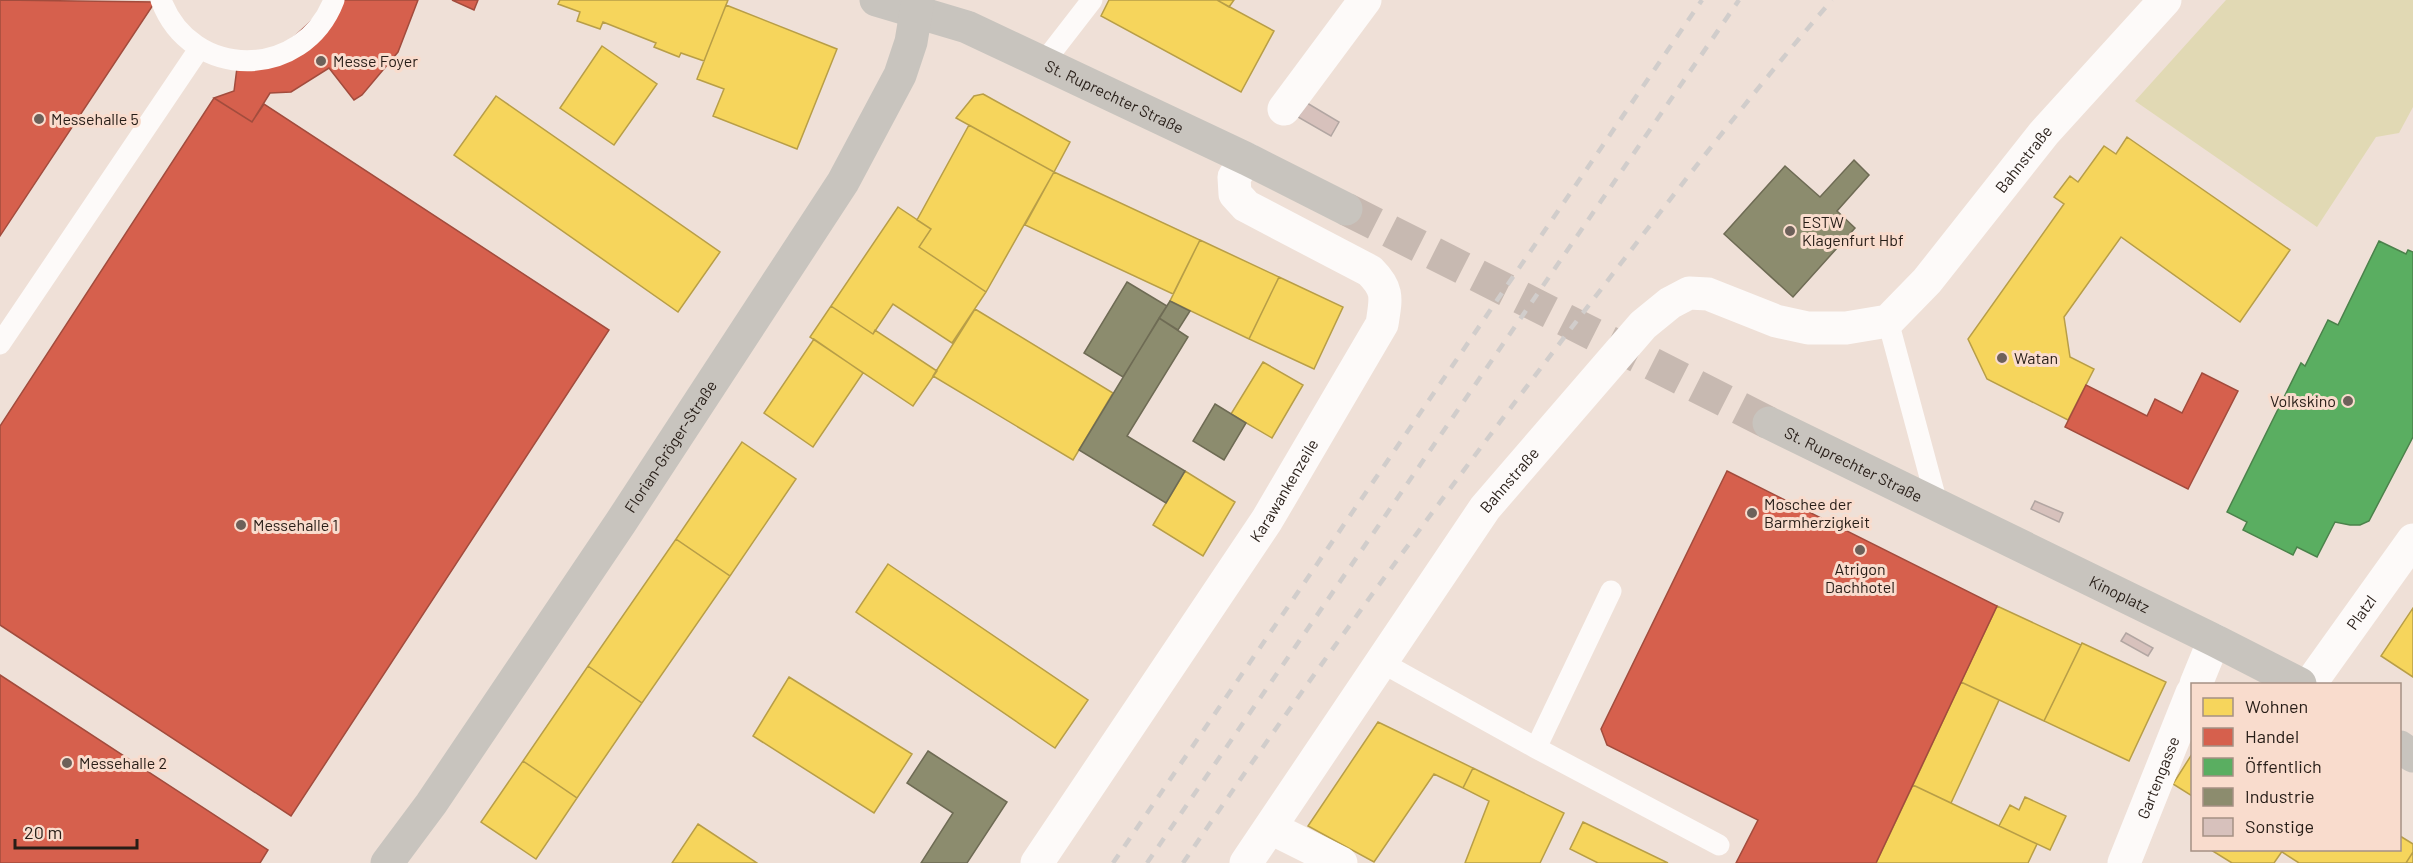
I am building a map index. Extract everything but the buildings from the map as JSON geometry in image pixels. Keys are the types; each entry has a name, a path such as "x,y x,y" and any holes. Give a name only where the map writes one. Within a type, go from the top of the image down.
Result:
{"street":[{"name":"St. Ruprechter Straße","path":"876,0 917,6 967,27 1247,159 1346,209"},
{"path":"1284,109 1365,0"},
{"name":"Bahnstraße","path":"1246,863 1485,508 1643,325 1670,303 1689,293 1708,294 1776,321 1808,328 1846,328 1888,321 1927,281 2044,133 2165,0"},
{"name":"Florian-Gröger-Straße","path":"387,863 431,804 614,532 843,182 900,75 911,42 917,6"},
{"name":"Karawankenzeile","path":"1037,863 1267,520 1382,324 1387,298 1382,283 1370,271 1246,206 1235,194 1234,177 1247,159"},
{"name":"St. Ruprechter Straße","path":"1769,423 1938,507"},
{"name":"Kinoplatz","path":"1938,507 2298,683"},
{"name":"Platzl","path":"2311,683 2413,540"},
{"path":"2196,683 2214,640"},
{"name":"Gartengasse","path":"2124,863 2191,698"},
{"path":"1271,828 1341,863"}],"lane":[{"path":"160,0 165,13 180,33 199,48 222,58 247,62 271,58 294,49 314,33 329,14 334,0"},
{"path":"1044,62 1092,0"},
{"path":"0,344 199,48"},
{"path":"1888,321 1938,507"},
{"path":"1536,748 1611,591"},
{"path":"1381,662 1536,748 1719,845"}],"shaded area":[{"path":"2226,0 2413,0 2413,107 2399,133 2376,137 2317,227 2135,101"}],"tunnel":[{"path":"1346,209 1769,423"}],"railway":[{"path":"1113,863 1702,0"},
{"path":"1147,863 1739,0"},
{"path":"1183,863 1328,656 1477,453 1703,158 1832,0"}],"place":[{"name":"Messe Foyer","path":"321,61"},
{"name":"Messehalle 5","path":"39,119"},
{"name":"ESTW Klagenfurt Hbf","path":"1790,231"},
{"name":"Watan","path":"2002,358"},
{"name":"Volkskino","path":"2348,401"},
{"name":"Moschee der Barmherzigkeit","path":"1752,513"},
{"name":"Messehalle 1","path":"241,525"},
{"name":"Atrigon Dachhotel","path":"1860,550"},
{"name":"Messehalle 2","path":"67,763"}]}
